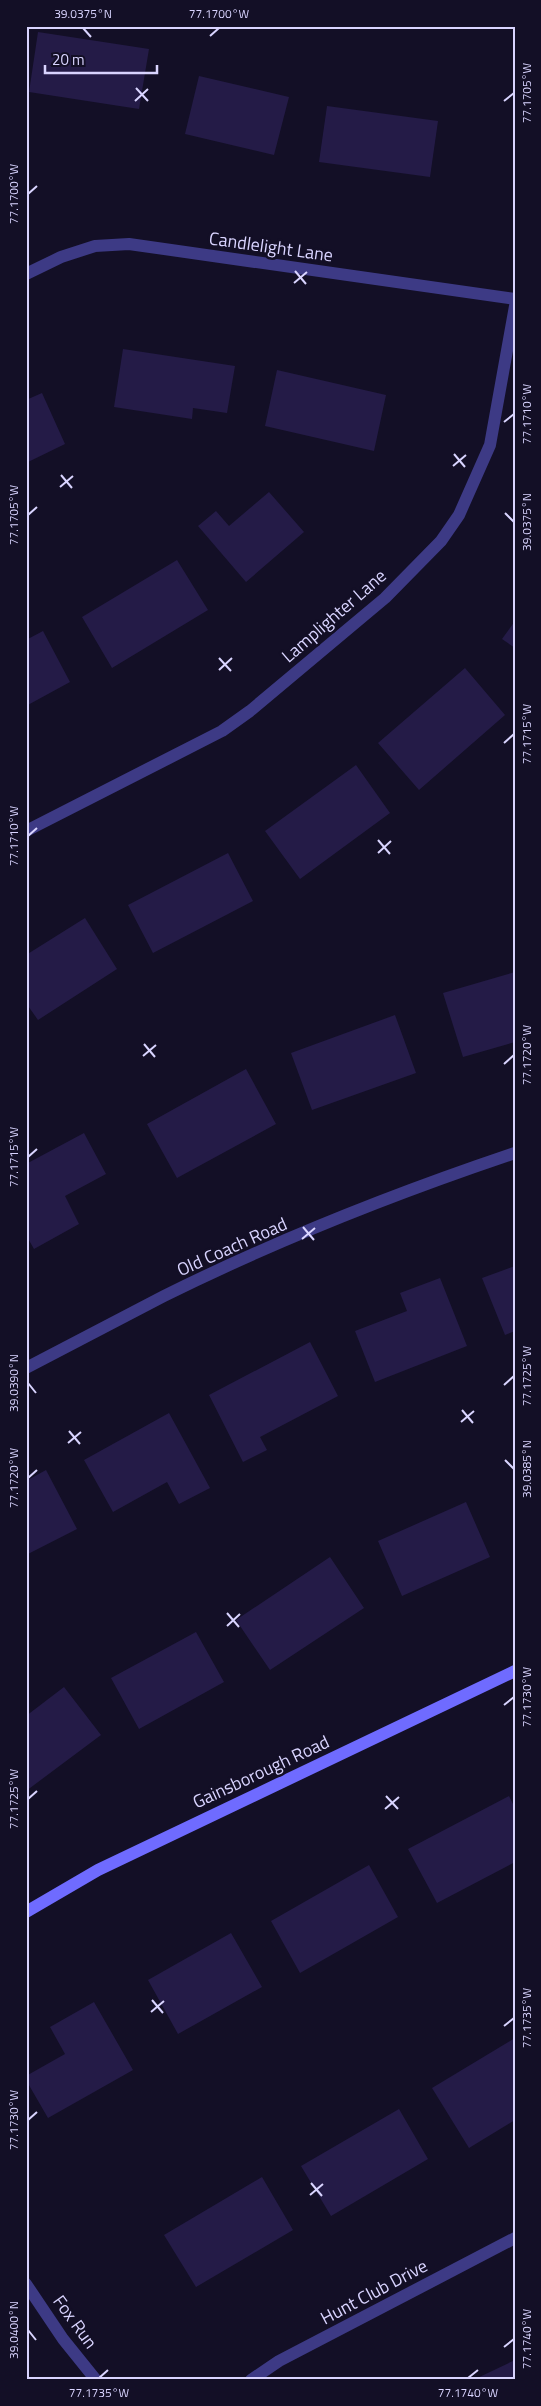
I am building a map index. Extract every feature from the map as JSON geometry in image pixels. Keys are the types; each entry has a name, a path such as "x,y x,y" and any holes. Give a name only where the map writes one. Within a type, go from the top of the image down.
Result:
{"street":[{"name":"Candlelight Lane","path":"26,274 61,257 95,246 129,244 515,299"},
{"name":"Lamplighter Lane","path":"26,831 222,730 250,711 385,598 441,541 459,515 490,445 515,306"},
{"name":"Old Coach Road","path":"26,1368 165,1296 264,1250 370,1206 515,1153"},
{"name":"Gainsborough Road","path":"26,1912 98,1870 515,1671"},
{"name":"Hunt Club Drive","path":"251,2380 279,2361 515,2238"},
{"name":"Fox Run","path":"26,2284 63,2339 96,2380"}],"building":[{"path":"38,32 149,49 139,109 29,92"},
{"path":"199,76 289,97 274,155 185,134"},
{"path":"327,106 438,121 430,177 319,162"},
{"path":"123,349 235,366 227,413 193,408 192,419 114,407"},
{"path":"277,370 386,395 374,451 265,426"},
{"path":"42,393 65,444 26,463 26,400"},
{"path":"269,492 304,532 246,582 198,526 216,511 229,526"},
{"path":"177,560 208,610 112,668 82,617"},
{"path":"515,621 515,648 502,639"},
{"path":"43,631 70,682 26,706 26,640"},
{"path":"465,668 505,715 419,790 378,743"},
{"path":"356,765 390,813 300,879 265,831"},
{"path":"228,853 253,901 153,953 128,905"},
{"path":"85,918 117,969 38,1020 26,1003 26,955"},
{"path":"515,972 515,1042 463,1057 443,993"},
{"path":"395,1015 416,1073 312,1110 291,1053"},
{"path":"246,1069 276,1124 177,1178 147,1124"},
{"path":"84,1133 106,1174 65,1196 79,1224 34,1249 26,1235 26,1164"},
{"path":"515,1266 515,1331 505,1335 482,1278"},
{"path":"440,1278 467,1346 375,1382 355,1331 407,1311 400,1293"},
{"path":"310,1342 338,1396 260,1437 267,1450 243,1462 209,1395"},
{"path":"169,1413 210,1488 179,1504 167,1482 113,1512 84,1460"},
{"path":"46,1470 77,1529 26,1555 26,1481"},
{"path":"466,1502 490,1557 402,1596 378,1541"},
{"path":"330,1557 364,1608 270,1670 236,1620"},
{"path":"196,1632 224,1682 139,1729 111,1678"},
{"path":"64,1687 101,1735 26,1791 26,1716"},
{"path":"509,1796 515,1808 515,1862 437,1903 408,1849"},
{"path":"369,1865 398,1917 300,1973 271,1921"},
{"path":"231,1933 262,1987 178,2034 148,1980"},
{"path":"94,2002 133,2070 48,2118 26,2080 26,2076 65,2054 50,2027"},
{"path":"515,2038 515,2120 469,2148 432,2088"},
{"path":"399,2109 428,2159 331,2216 301,2166"},
{"path":"262,2177 293,2230 196,2287 164,2235"},
{"path":"515,2360 515,2380 473,2380"}]}
